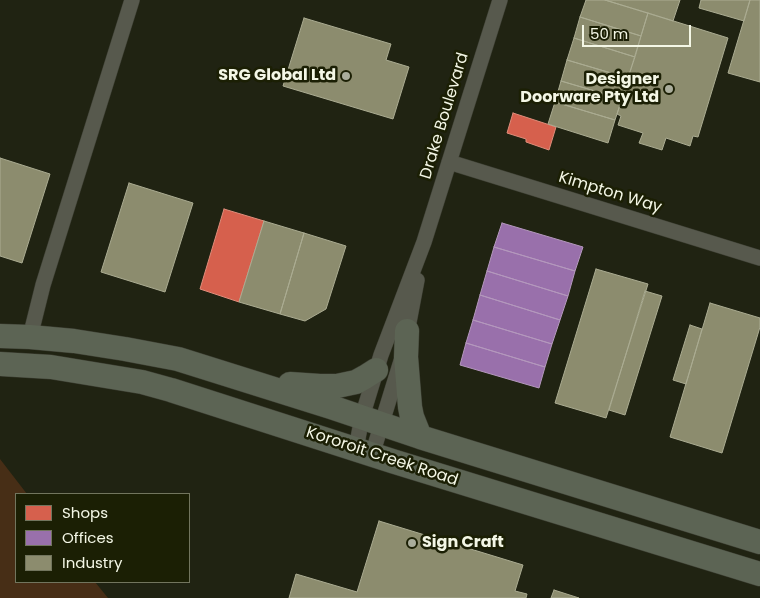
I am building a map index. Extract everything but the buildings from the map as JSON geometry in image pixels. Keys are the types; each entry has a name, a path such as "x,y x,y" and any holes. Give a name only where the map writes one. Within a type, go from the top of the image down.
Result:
{"main road":[{"path":"407,331 406,365 410,407 420,438"},
{"name":"Kororoit Creek Road","path":"0,336 74,341 178,359 232,375 420,438 760,542"},
{"name":"Kororoit Creek Road","path":"0,364 51,367 142,382 171,390 364,452 760,574"},
{"path":"232,375 296,385 320,386 349,384 376,370"}],"street":[{"path":"30,337 43,285 132,0"},
{"name":"Drake Boulevard","path":"364,452 371,421 376,370 424,242 500,0"},
{"name":"Kimpton Way","path":"449,162 760,258"},
{"name":"Drake Boulevard","path":"364,452 371,421 401,361 424,242"}],"shaded area":[{"path":"0,459 26,493 15,493 15,583 96,583 108,598 0,598"}],"place":[{"name":"SRG Global Ltd","path":"346,76"},
{"name":"Designer Doorware Pty Ltd","path":"669,89"},
{"name":"Sign Craft","path":"412,543"}]}
